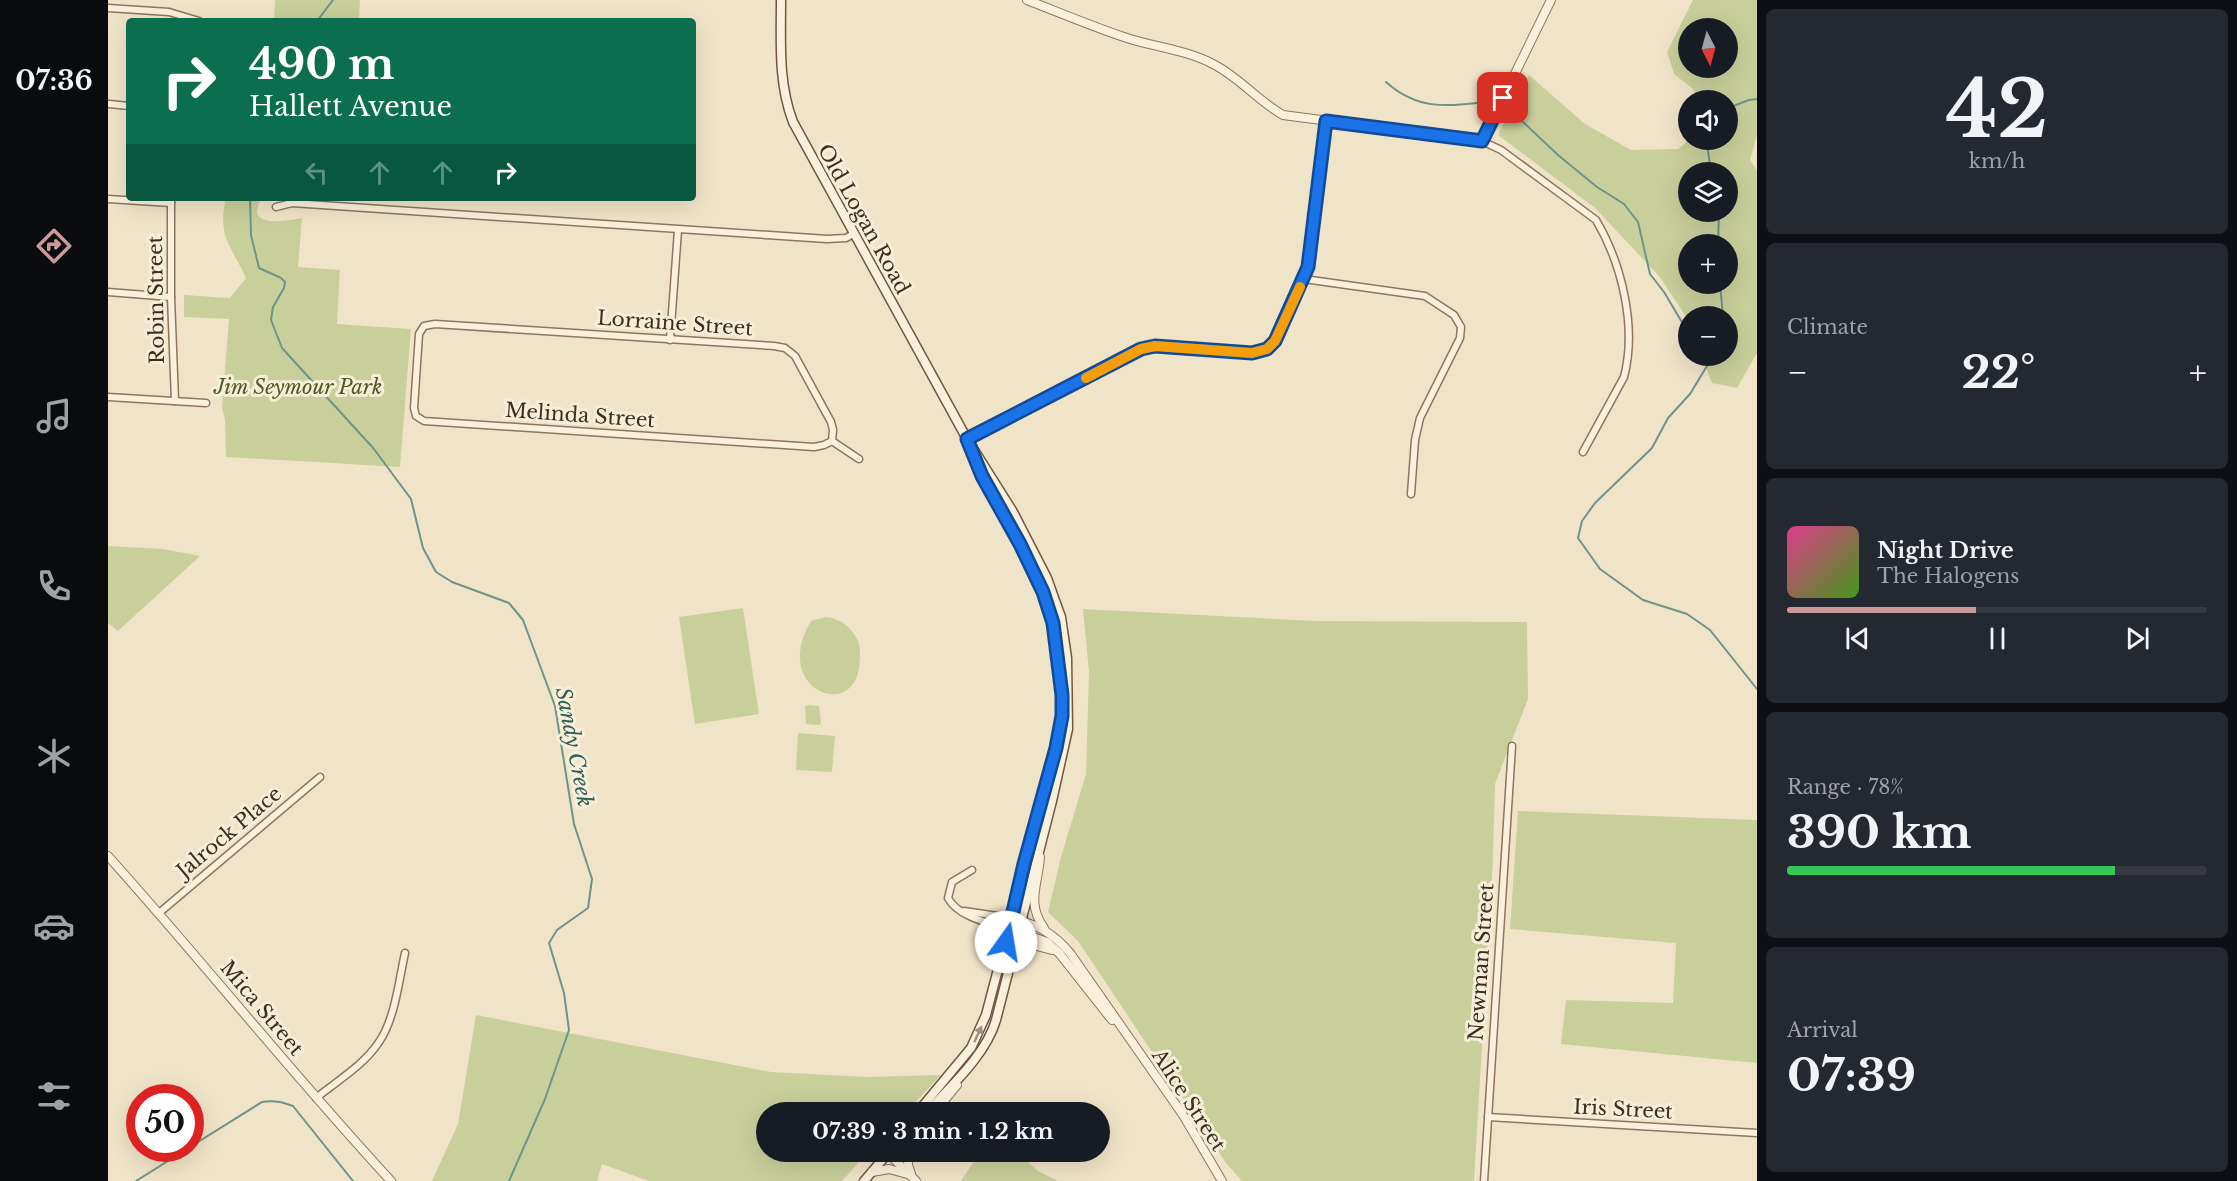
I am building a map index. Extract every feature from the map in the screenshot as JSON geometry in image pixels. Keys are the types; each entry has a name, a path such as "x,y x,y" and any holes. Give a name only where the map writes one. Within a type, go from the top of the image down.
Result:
{"main road":[{"name":"Old Logan Road","path":"781,0 781,62 786,104 793,122 967,439 1010,507 1053,592 1064,630 1067,658 1068,729 1041,846 993,1031 982,1049 936,1102"},
{"name":"Old Logan Road","path":"925,1102 971,1048 979,1033 992,996 1056,748 1062,716 1062,695 1053,623 1043,592 1020,544 982,476 967,439"},
{"path":"864,1181 880,1162"}],"street":[{"path":"1027,0 1122,37 1198,57 1226,70 1268,107 1283,115 1482,141 1501,150 1588,212 1605,234 1626,299 1628,324 1627,365 1624,377 1583,452"},
{"path":"1482,141 1551,0"},
{"path":"108,8 169,12 183,18"},
{"path":"109,104 126,106"},
{"path":"967,439 1141,349 1155,346 1252,353 1267,349 1275,341 1304,279 1311,250 1326,121"},
{"path":"108,199 126,200"},
{"name":"Robin Street","path":"171,201 171,297 175,401"},
{"path":"276,207 292,203 827,239 846,238 854,234"},
{"path":"670,340 678,230"},
{"path":"1304,279 1425,296 1454,315 1461,327 1460,338 1420,418 1415,440 1412,494"},
{"path":"108,292 171,297"},
{"name":"Lorraine Street","path":"424,326 435,324 785,348 795,356 831,422 832,441"},
{"name":"Melinda Street","path":"424,326 419,334 414,408 416,416 424,421 814,447 824,446 832,441"},
{"path":"108,397 206,403"},
{"path":"832,441 859,459"},
{"name":"Newman Street","path":"1484,1181 1512,746"},
{"name":"Jalrock Place","path":"159,913 320,777"},
{"name":"Old Logan Road","path":"1041,846 1034,910 1046,930"},
{"name":"Mica Street","path":"108,856 316,1098 391,1181"},
{"path":"972,870 960,875 952,882 948,898 952,907 981,921 1009,929"},
{"path":"960,910 1011,918"},
{"name":"Alice Street","path":"1011,918 1035,924 1046,930 1070,953 1183,1114 1222,1181"},
{"name":"Alice Street","path":"1009,929 1047,942 1059,953 1098,1004 1128,1037"},
{"path":"1014,950 1033,945 1059,953"},
{"path":"316,1098 370,1054 379,1042 388,1027 405,953"},
{"path":"943,1102 982,1049"},
{"name":"Iris Street","path":"1488,1117 1757,1133"},
{"path":"898,1162 914,1178"},
{"path":"908,1162 914,1178"},
{"path":"871,1172 889,1169 914,1178"}],"green space":[{"path":"275,0 360,0 359,18 274,18"},
{"path":"1693,0 1757,0 1757,135 1750,160 1757,170 1757,353 1737,388 1712,383 1706,366 1738,366 1738,306 1679,306 1659,276 1595,208 1498,135 1529,75 1585,124 1631,150 1738,150 1738,90 1693,89 1679,78 1738,78 1738,18 1684,18"},
{"path":"1678,30 1678,77 1674,74 1667,52"},
{"name":"Jim Seymour Park","path":"226,201 261,201 258,215 262,219 277,221 302,218 298,267 340,270 337,324 411,329 400,467 226,457 225,420 222,407 229,319 184,317 184,295 230,298 246,278 224,232"},
{"path":"108,546 163,549 200,556 118,631 108,623"},
{"path":"743,608 759,714 695,724 679,617"},
{"path":"1083,609 1314,621 1527,622 1528,699 1495,784 1493,859 1474,1181 1242,1181 1226,1163 1078,941 1048,912 1061,857 1086,774 1089,672"},
{"path":"826,617 845,624 858,641 860,654 859,668 853,684 842,692 830,694 817,690 806,679 800,664 801,644 811,621"},
{"path":"807,705 819,706 821,723 819,725 806,724 805,707"},
{"path":"798,733 835,736 832,772 796,770"},
{"path":"1518,811 1757,820 1757,1063 1561,1044 1566,1000 1673,1003 1676,943 1510,929"},
{"path":"476,1015 771,1072 867,1077 941,1075 915,1102 756,1102 756,1162 859,1162 842,1181 649,1181 602,1164 597,1181 432,1181 458,1124"},
{"path":"974,1162 1028,1162 1038,1171 1058,1181 961,1181"}],"waterway":[{"name":"Sandy Creek","path":"319,18 333,0"},
{"path":"1386,82 1409,98 1421,102 1445,105 1486,102"},
{"path":"1738,104 1757,99"},
{"path":"1507,111 1523,122 1597,187 1624,204 1638,222 1650,274 1678,316"},
{"path":"1708,150 1710,162"},
{"name":"Sandy Creek","path":"250,201 251,235 259,268 285,282 273,307 271,320 282,348 374,449 411,499 423,548 436,572 452,582 509,603 523,620 555,706 574,824 592,879 588,908 557,930 549,943 564,993 569,1030 545,1099 509,1181"},
{"path":"1718,234 1719,222"},
{"path":"1721,294 1722,306"},
{"path":"1707,366 1690,394 1668,418 1652,448 1595,503 1582,521 1578,538 1600,569 1643,600 1687,614 1710,630 1757,689"},
{"path":"204,1138 262,1102 282,1102 293,1106 353,1181"},
{"path":"136,1181 166,1162"}],"slow traffic":[{"path":"1086,378 1141,349 1155,346 1252,353 1267,349 1275,341 1300,287"}],"route":[{"path":"1006,942 1024,864 1056,748 1062,716 1062,695 1053,623 1043,592 1020,544 982,476 967,439 1141,349 1155,346 1252,353 1267,349 1275,341 1308,267 1326,121 1482,141 1503,98"}]}
